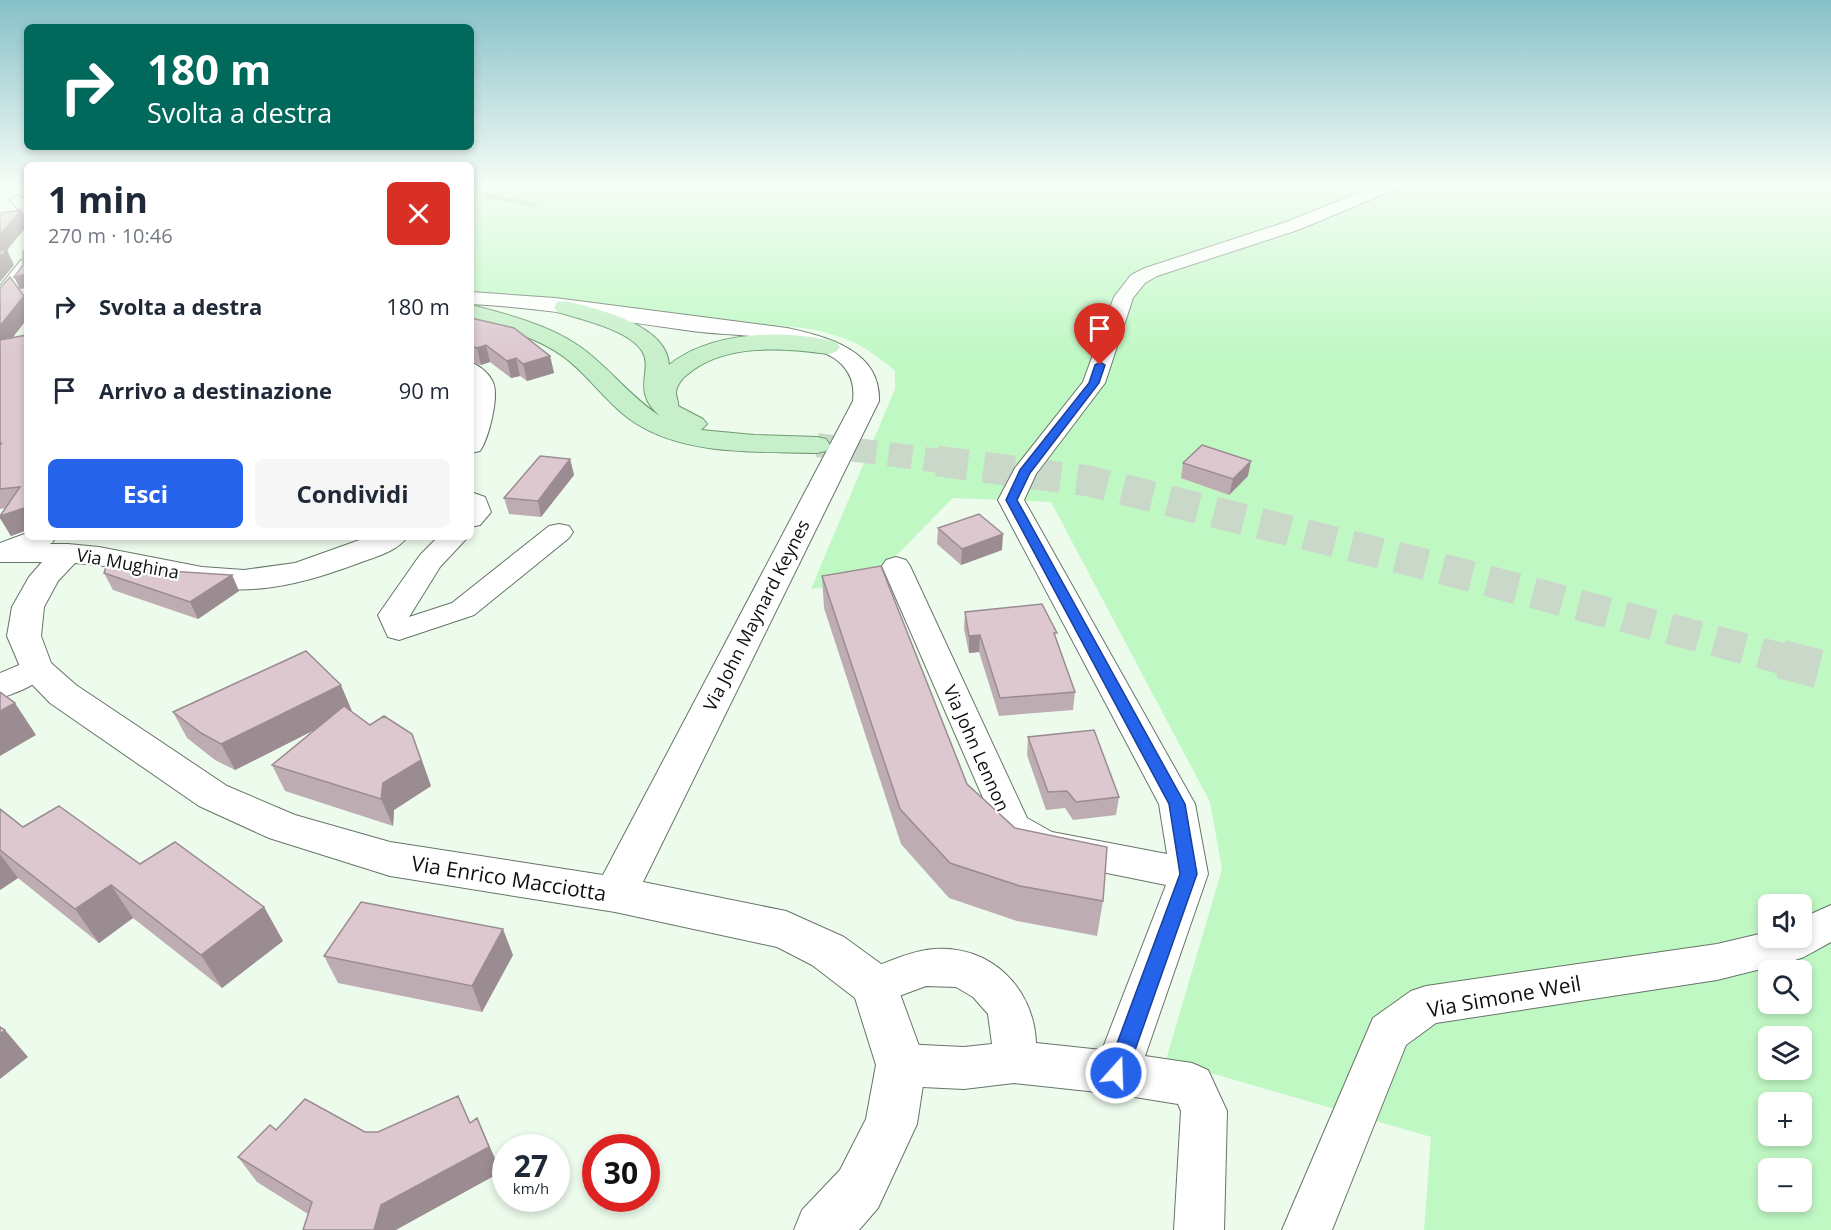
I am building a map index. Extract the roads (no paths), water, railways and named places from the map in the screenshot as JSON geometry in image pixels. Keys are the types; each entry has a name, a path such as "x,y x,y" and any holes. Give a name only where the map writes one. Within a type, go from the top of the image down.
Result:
{"main road":[{"path":"474,313 555,342 572,352 631,408 651,422 677,433 710,439 817,445 728,432 697,425 672,414 660,403 655,392 655,352 646,342 614,323 565,307"},
{"path":"474,323 506,324"},
{"path":"672,414 664,398 666,382 679,368 701,356 730,347 762,343 794,342 828,347"}],"street":[{"path":"1116,1073 1189,874 1177,804 1011,500 1024,472 1094,383 1124,297 1138,279 1151,272 1245,240"},
{"path":"0,299 24,268"},
{"name":"Via John Maynard Keynes","path":"474,298 565,307 790,336 828,347 849,358 858,367 866,382 866,400 615,894"},
{"path":"474,374 482,385 476,410"},
{"path":"474,502 478,512 474,516"},
{"path":"451,540 430,561 393,615 399,630 463,609 559,532"},
{"name":"Via Mughina","path":"0,553 55,545 192,575 243,581 306,570 370,548 386,540"},
{"name":"Via Enrico Macciotta","path":"55,545 45,577 28,608 24,636 36,668 63,694 213,796 283,827 390,860 615,894 786,930 828,951 875,986"},
{"name":"Via John Lennon","path":"896,566 1013,827 1042,845 1189,874"},
{"path":"0,687 36,668"},
{"name":"Via Simone Weil","path":"1307,1230 1389,1032 1426,1005 1717,962 1789,945 1831,922"},
{"path":"822,1230 859,1189 891,1124 901,1065 875,986 915,971 933,967 963,970 978,977 995,990 1009,1011 1013,1029 1014,1062"},
{"path":"901,1065 964,1068 1014,1062 1116,1073 1192,1085 1204,1112 1199,1230"}],"tunnel":[{"path":"817,445 949,462"},
{"path":"937,461 1089,481 1424,564 1787,660"},
{"path":"1781,659 1831,672"}]}
